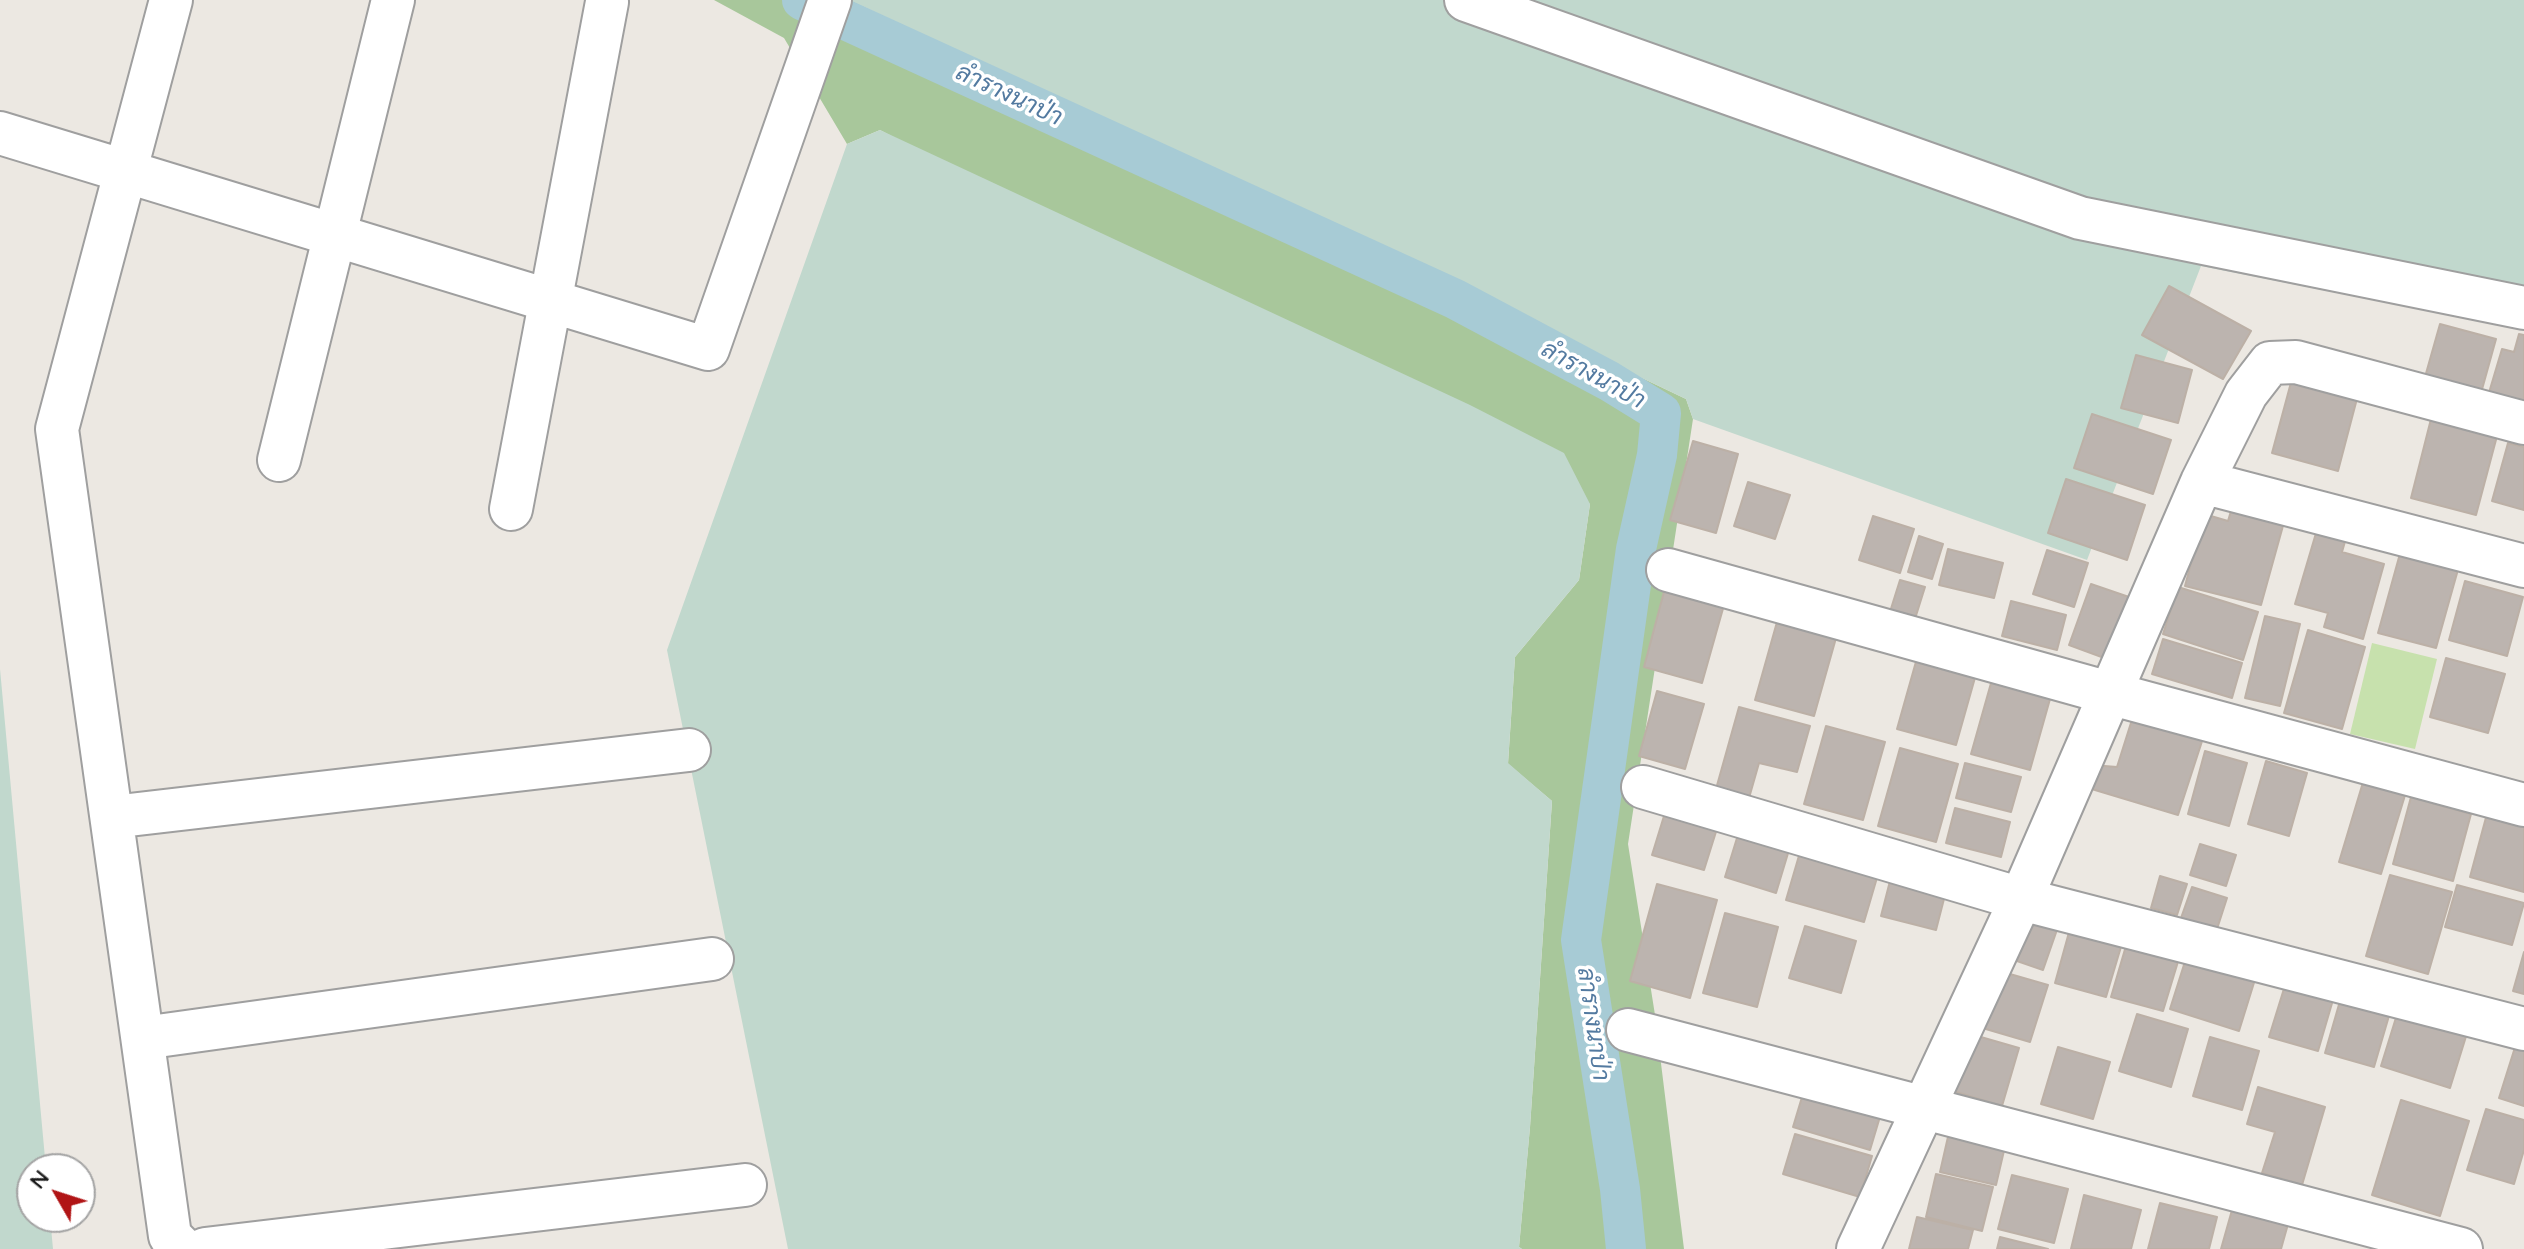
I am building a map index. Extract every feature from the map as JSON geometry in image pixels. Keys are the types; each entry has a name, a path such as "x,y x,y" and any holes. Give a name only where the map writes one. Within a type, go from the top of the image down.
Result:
{"street":[{"path":"171,0 57,429 170,1236 183,1249"},
{"path":"279,460 393,0"},
{"path":"0,133 708,349 830,0"},
{"path":"1466,0 2080,218 2524,308"},
{"path":"511,509 607,2"},
{"path":"1858,1249 2021,899 2202,482 2246,394 2270,363 2296,362 2524,423"},
{"path":"2202,482 2524,566"},
{"path":"1668,570 2524,805"},
{"path":"112,817 689,750"},
{"path":"1643,787 2021,899 2524,1029"},
{"path":"143,1038 712,959"},
{"path":"1628,1030 2461,1249"},
{"path":"205,1249 745,1185"}],"green space":[{"path":"714,0 850,0 1686,399 1693,419 1628,844 1655,1015 1684,1249 1519,1247 1552,801 1508,764 1515,657 1579,580 1590,504 880,130 847,144 784,38"},
{"path":"850,0 2524,0 2524,330 2201,266 2087,560 1693,419 1686,399"},
{"path":"880,130 1470,405 1564,453 1590,504 1579,580 1515,657 1508,763 1552,801 1519,1247 1522,1249 788,1249 667,650 847,144"},
{"path":"2372,643 2437,659 2415,749 2350,734"},
{"path":"0,669 45,1153 16,1153 16,1233 52,1233 53,1249 0,1249"}],"building":[{"path":"2169,286 2251,331 2223,379 2142,335"},
{"path":"2440,324 2496,339 2481,393 2425,377"},
{"path":"2519,334 2524,335 2524,406 2488,396 2502,349 2514,352"},
{"path":"2136,355 2192,370 2178,423 2121,408"},
{"path":"2293,375 2359,391 2338,471 2272,453"},
{"path":"2092,414 2171,440 2153,494 2074,468"},
{"path":"2431,419 2497,436 2476,515 2411,498"},
{"path":"1693,441 1738,454 1716,533 1670,520"},
{"path":"2508,443 2524,447 2524,510 2492,501"},
{"path":"2066,479 2145,505 2127,560 2048,533"},
{"path":"1748,482 1790,495 1775,539 1734,526"},
{"path":"2234,501 2286,515 2261,605 2185,586 2204,514 2228,521"},
{"path":"1873,516 1914,529 1900,573 1859,560"},
{"path":"2319,523 2348,531 2342,552 2384,564 2363,639 2324,627 2328,613 2295,604"},
{"path":"1919,536 1943,544 1932,579 1908,572"},
{"path":"1948,549 2003,563 1994,598 1939,585"},
{"path":"2047,550 2088,563 2074,607 2033,594"},
{"path":"2401,550 2459,566 2436,648 2378,633"},
{"path":"1900,580 1925,587 1914,622 1889,615"},
{"path":"2465,581 2523,597 2507,656 2449,640"},
{"path":"2091,584 2129,597 2107,659 2069,645"},
{"path":"2178,587 2258,612 2243,660 2163,634"},
{"path":"1665,588 1724,605 1702,683 1644,667"},
{"path":"2011,601 2066,615 2057,650 2002,636"},
{"path":"2265,616 2300,624 2280,706 2245,698"},
{"path":"1777,622 1836,638 1814,716 1755,700"},
{"path":"2308,630 2365,647 2342,729 2284,713"},
{"path":"2163,639 2242,663 2232,698 2152,674"},
{"path":"1919,651 1978,667 1956,745 1897,729"},
{"path":"2446,658 2505,674 2488,733 2430,717"},
{"path":"1993,676 2052,692 2030,770 1971,754"},
{"path":"1657,691 1704,704 1685,769 1639,756"},
{"path":"1739,707 1810,726 1797,772 1759,763 1749,798 1716,789"},
{"path":"2136,707 2206,729 2178,815 2085,787 2092,765 2117,767"},
{"path":"1826,726 1885,742 1863,820 1804,804"},
{"path":"1900,748 1958,764 1936,842 1878,826"},
{"path":"2205,751 2247,763 2229,826 2188,814"},
{"path":"2266,761 2307,773 2289,836 2248,824"},
{"path":"1965,763 2021,777 2011,812 1956,798"},
{"path":"2364,779 2406,792 2381,874 2339,862"},
{"path":"2411,797 2471,814 2453,881 2393,864"},
{"path":"1668,803 1720,819 1704,870 1652,855"},
{"path":"1955,808 2010,822 2001,857 1946,843"},
{"path":"2488,810 2524,820 2524,892 2470,877"},
{"path":"1741,825 1792,840 1776,893 1725,877"},
{"path":"1803,842 1881,864 1864,922 1786,900"},
{"path":"2200,844 2236,855 2226,886 2190,875"},
{"path":"2390,875 2452,892 2428,974 2366,956"},
{"path":"2160,876 2187,884 2177,915 2151,908"},
{"path":"1890,881 1945,895 1936,930 1881,916"},
{"path":"1657,884 1717,900 1690,998 1630,981"},
{"path":"2457,885 2524,903 2512,945 2445,927"},
{"path":"2192,887 2227,898 2217,929 2181,918"},
{"path":"1725,913 1778,927 1757,1007 1703,993"},
{"path":"2033,915 2059,924 2043,970 2017,961"},
{"path":"2071,925 2123,940 2106,997 2055,983"},
{"path":"1805,926 1856,941 1841,993 1789,978"},
{"path":"2128,939 2180,955 2163,1011 2111,997"},
{"path":"2188,952 2257,973 2239,1031 2170,1009"},
{"path":"2524,952 2524,994 2513,991"},
{"path":"1996,970 2048,985 2030,1042 1979,1027"},
{"path":"2287,979 2335,993 2318,1051 2269,1037"},
{"path":"2342,994 2391,1009 2374,1067 2325,1053"},
{"path":"2399,1008 2468,1030 2450,1088 2381,1066"},
{"path":"2137,1014 2188,1029 2171,1087 2119,1071"},
{"path":"1967,1033 2019,1048 2002,1106 1950,1090"},
{"path":"2210,1037 2259,1051 2242,1110 2193,1096"},
{"path":"2517,1041 2524,1043 2524,1106 2499,1098"},
{"path":"2058,1047 2110,1062 2093,1119 2041,1104"},
{"path":"1805,1087 1882,1110 1870,1150 1793,1127"},
{"path":"2258,1087 2325,1107 2302,1185 2262,1173 2275,1132 2247,1124"},
{"path":"2401,1100 2469,1121 2440,1216 2372,1195"},
{"path":"2486,1109 2524,1120 2524,1150 2514,1184 2467,1170"},
{"path":"1950,1128 2006,1142 1996,1185 1940,1172"},
{"path":"1795,1134 1872,1156 1860,1197 1783,1174"},
{"path":"1936,1174 1993,1187 1982,1231 1926,1217"},
{"path":"2012,1175 2068,1189 2054,1243 1998,1229"},
{"path":"2084,1195 2141,1210 2131,1249 2071,1249"},
{"path":"2160,1203 2217,1217 2209,1249 2148,1249"},
{"path":"2234,1203 2290,1217 2281,1249 2221,1249"},
{"path":"1917,1217 1973,1230 1968,1249 1909,1249"},
{"path":"2000,1237 2048,1249 1997,1249"}],"waterway":[{"name":"ลำรางนาป่า","path":"802,0 1455,299 1609,381 1661,413 1657,455 1636,549 1581,940 1620,1189 1626,1249"}]}
